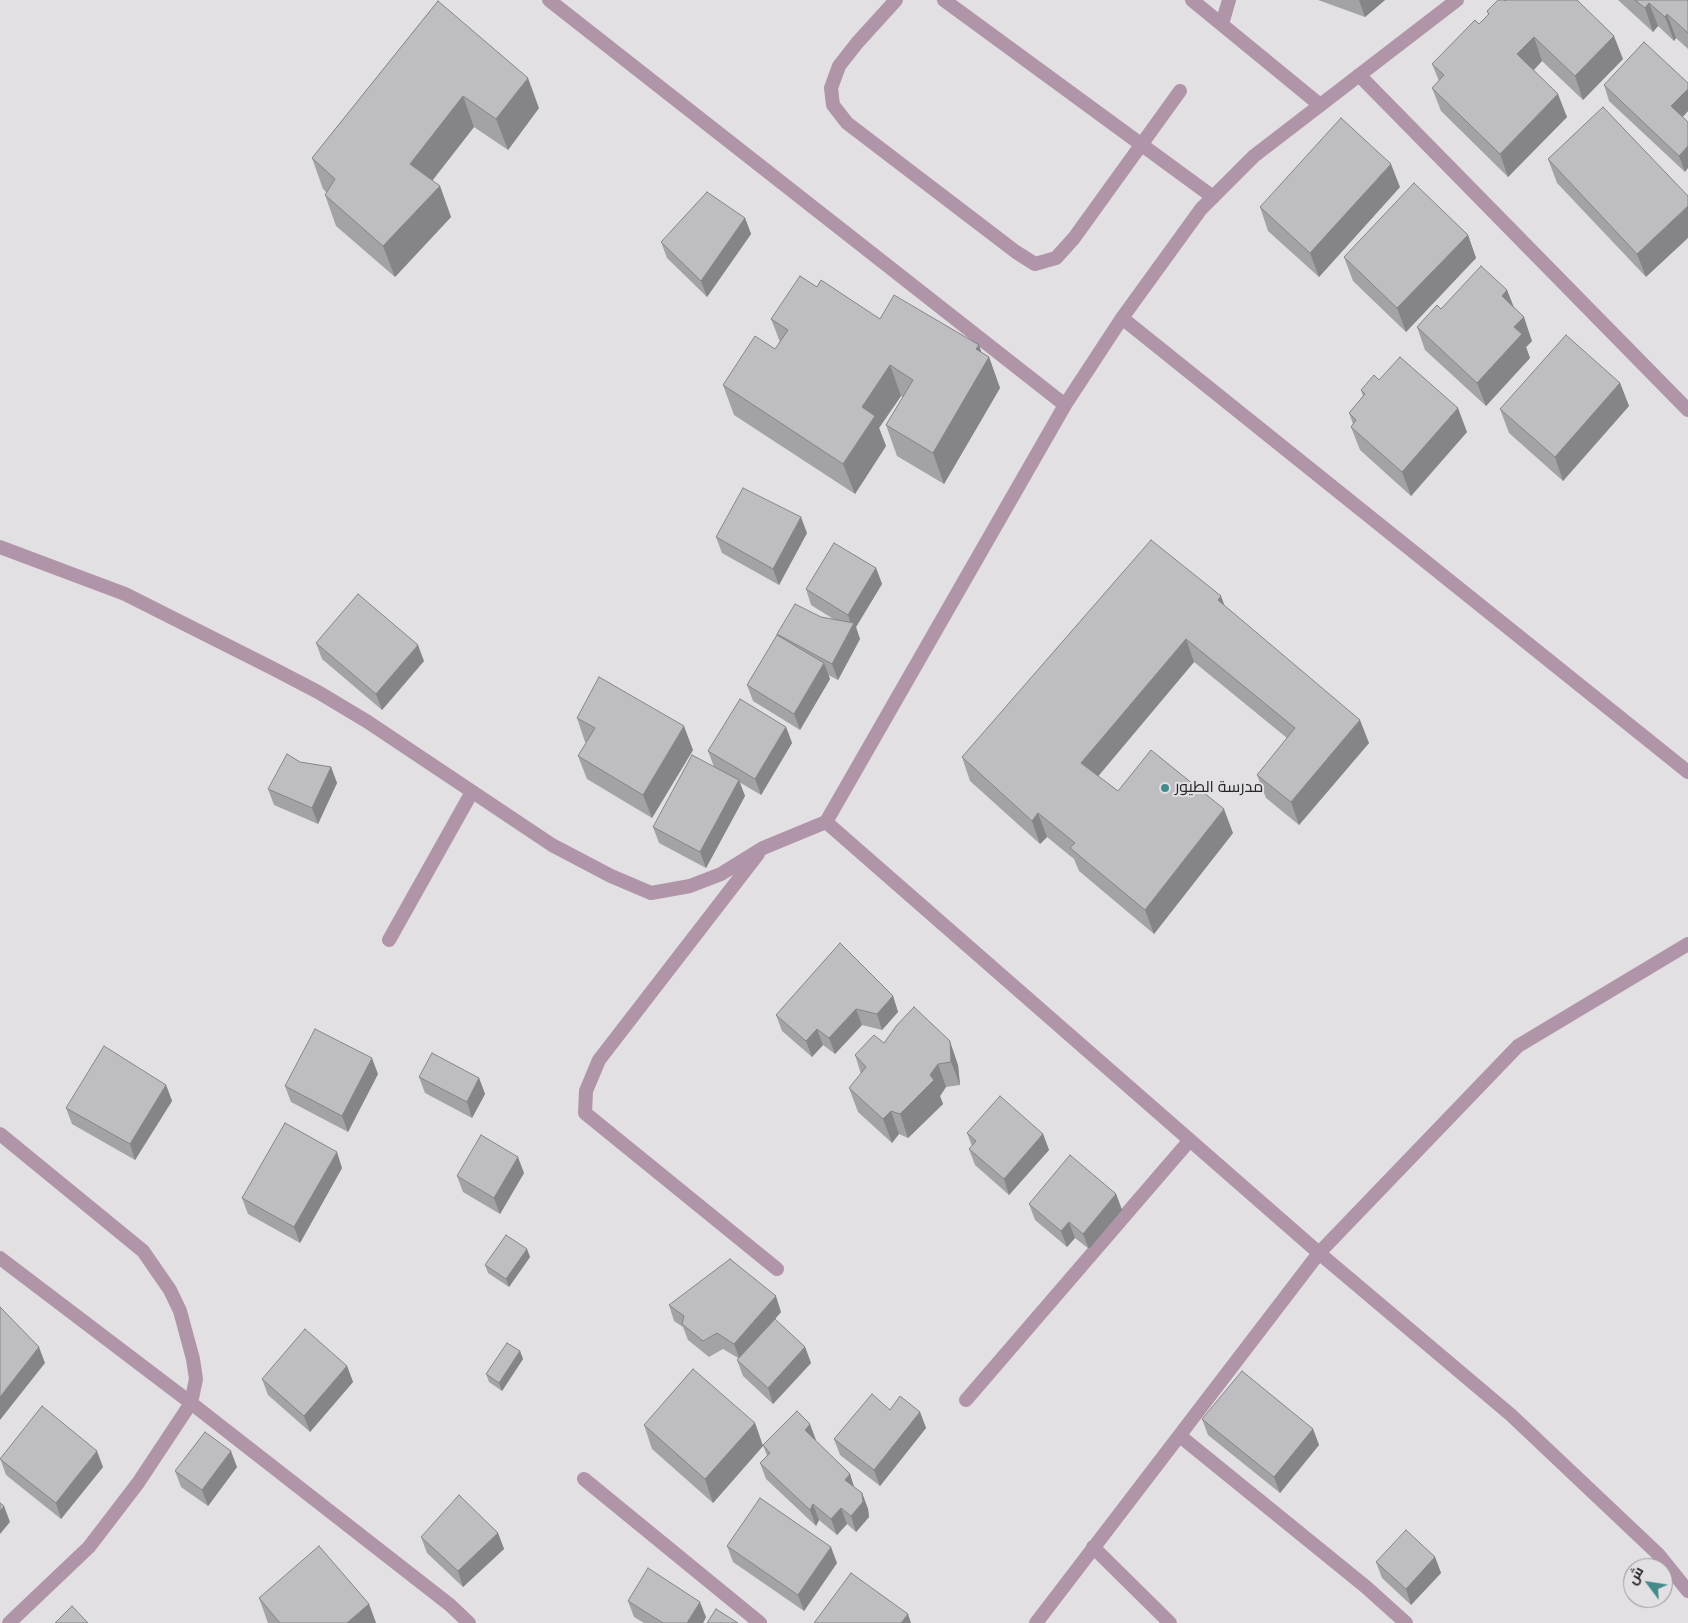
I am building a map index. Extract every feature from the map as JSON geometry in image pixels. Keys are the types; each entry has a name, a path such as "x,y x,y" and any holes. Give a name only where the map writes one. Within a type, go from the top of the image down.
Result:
{"street":[{"path":"549,0 1065,405"},
{"path":"896,0 857,42 839,66 831,88 833,105 847,123 988,231 1036,264 1056,258 1074,238 1180,92"},
{"path":"944,0 1213,197"},
{"path":"1192,0 1320,104"},
{"path":"1222,24 1229,0"},
{"path":"0,547 125,594 318,692 368,722 552,845 611,876 651,892 690,886 706,880 721,874 763,848 826,822 1065,405 1122,318 1202,209 1254,156 1457,0"},
{"path":"1359,75 1688,410"},
{"path":"1122,318 1688,772"},
{"path":"389,940 472,792"},
{"path":"826,822 1319,1253 1511,1415 1658,1554 1688,1591"},
{"path":"763,848 599,1060 586,1091 585,1113 777,1269"},
{"path":"1036,1623 1093,1546 1180,1436 1319,1253 1518,1046 1688,944"},
{"path":"0,1134 143,1251 170,1290 180,1311 194,1359 196,1379 191,1404 138,1483 89,1547 8,1623 0,1618"},
{"path":"966,1400 1190,1140"},
{"path":"0,1258 450,1605 469,1623"},
{"path":"1180,1436 1366,1587 1406,1623"},
{"path":"584,1480 760,1623"},
{"path":"1093,1546 1170,1623"}],"building":[{"path":"1498,0 1577,0 1614,36 1575,76 1534,37 1517,54 1558,94 1500,154 1432,88 1444,75 1432,64 1475,20 1479,24 1489,14 1487,11"},
{"path":"1635,0 1688,0 1688,33 1667,14 1665,17 1649,3 1645,8"},
{"path":"438,1 528,78 496,119 463,96 410,164 440,186 383,246 325,195 335,179 312,158"},
{"path":"1644,42 1688,83 1688,89 1671,106 1688,122 1688,146 1679,156 1604,85"},
{"path":"1603,107 1688,196 1688,206 1637,254 1548,159"},
{"path":"1341,118 1391,164 1310,253 1260,207"},
{"path":"1414,183 1468,235 1397,308 1344,257"},
{"path":"707,192 745,218 701,281 661,242"},
{"path":"1481,266 1507,290 1502,296 1524,317 1514,327 1522,334 1477,383 1417,327 1437,305 1441,309"},
{"path":"800,276 817,287 821,280 880,319 894,295 979,345 976,349 989,357 933,453 886,425 913,380 890,365 862,407 875,416 843,464 723,385 755,336 775,349 788,330 771,319"},
{"path":"1566,335 1620,383 1555,457 1500,409"},
{"path":"1400,357 1458,408 1402,472 1351,427 1356,420 1349,413 1365,394 1361,390 1374,375 1379,380"},
{"path":"743,488 801,517 773,569 716,537"},
{"path":"1151,540 1221,596 1218,600 1360,720 1291,802 1257,775 1295,728 1186,639 1081,763 1118,791 1151,750 1224,809 1145,910 1070,848 1075,843 1038,813 1032,821 962,757"},
{"path":"834,543 876,568 848,615 806,589"},
{"path":"358,594 418,645 376,694 316,643"},
{"path":"795,604 821,617 854,623 832,664 777,634"},
{"path":"777,635 824,663 794,714 747,685"},
{"path":"599,677 684,726 643,795 578,756 595,728 577,718"},
{"path":"740,699 786,727 755,779 708,751"},
{"path":"287,754 300,762 331,767 312,808 268,789"},
{"path":"692,755 739,780 700,852 653,827"},
{"path":"840,943 893,996 877,1014 856,1009 829,1038 817,1029 806,1041 776,1015"},
{"path":"914,1007 950,1041 951,1062 938,1064 930,1075 934,1080 900,1114 891,1111 883,1119 849,1088 866,1067 855,1055 874,1035 884,1043 897,1025"},
{"path":"315,1029 372,1058 342,1116 285,1086"},
{"path":"104,1046 166,1085 130,1144 66,1108"},
{"path":"432,1053 479,1078 467,1102 419,1077"},
{"path":"1000,1096 1043,1134 1004,1179 969,1149 976,1141 967,1133"},
{"path":"285,1123 337,1152 294,1227 242,1198"},
{"path":"481,1135 518,1157 494,1198 457,1176"},
{"path":"1070,1155 1116,1194 1083,1234 1069,1222 1061,1231 1029,1204"},
{"path":"506,1235 527,1249 506,1279 485,1265"},
{"path":"730,1259 776,1296 734,1344 717,1333 703,1341 682,1324 684,1316 669,1305"},
{"path":"0,1307 39,1347 0,1397"},
{"path":"775,1319 805,1347 768,1388 737,1360"},
{"path":"305,1329 347,1366 304,1416 262,1379"},
{"path":"507,1343 520,1351 499,1383 486,1374"},
{"path":"693,1369 755,1423 705,1479 644,1425"},
{"path":"1242,1371 1313,1429 1274,1477 1202,1419"},
{"path":"872,1394 890,1410 900,1396 920,1412 874,1470 834,1439"},
{"path":"42,1406 97,1451 56,1503 0,1459"},
{"path":"797,1411 810,1424 805,1430 850,1474 845,1480 862,1493 863,1502 851,1516 841,1508 831,1519 813,1504 810,1510 760,1463 770,1453 763,1445"},
{"path":"205,1432 231,1451 202,1490 175,1471"},
{"path":"459,1495 498,1533 458,1571 421,1537"},
{"path":"760,1498 831,1547 798,1595 727,1546"},
{"path":"0,1503 4,1506 0,1511"},
{"path":"1406,1530 1435,1557 1406,1589 1376,1562"},
{"path":"319,1546 369,1604 347,1623 280,1623 259,1598"},
{"path":"648,1568 700,1602 687,1623 663,1623 628,1601"},
{"path":"851,1573 908,1614 901,1623 814,1623"},
{"path":"72,1606 88,1623 55,1623"},
{"path":"716,1609 738,1623 707,1623"}],"place":[{"name":"مدرسة الطيور","path":"1165,788"}]}
